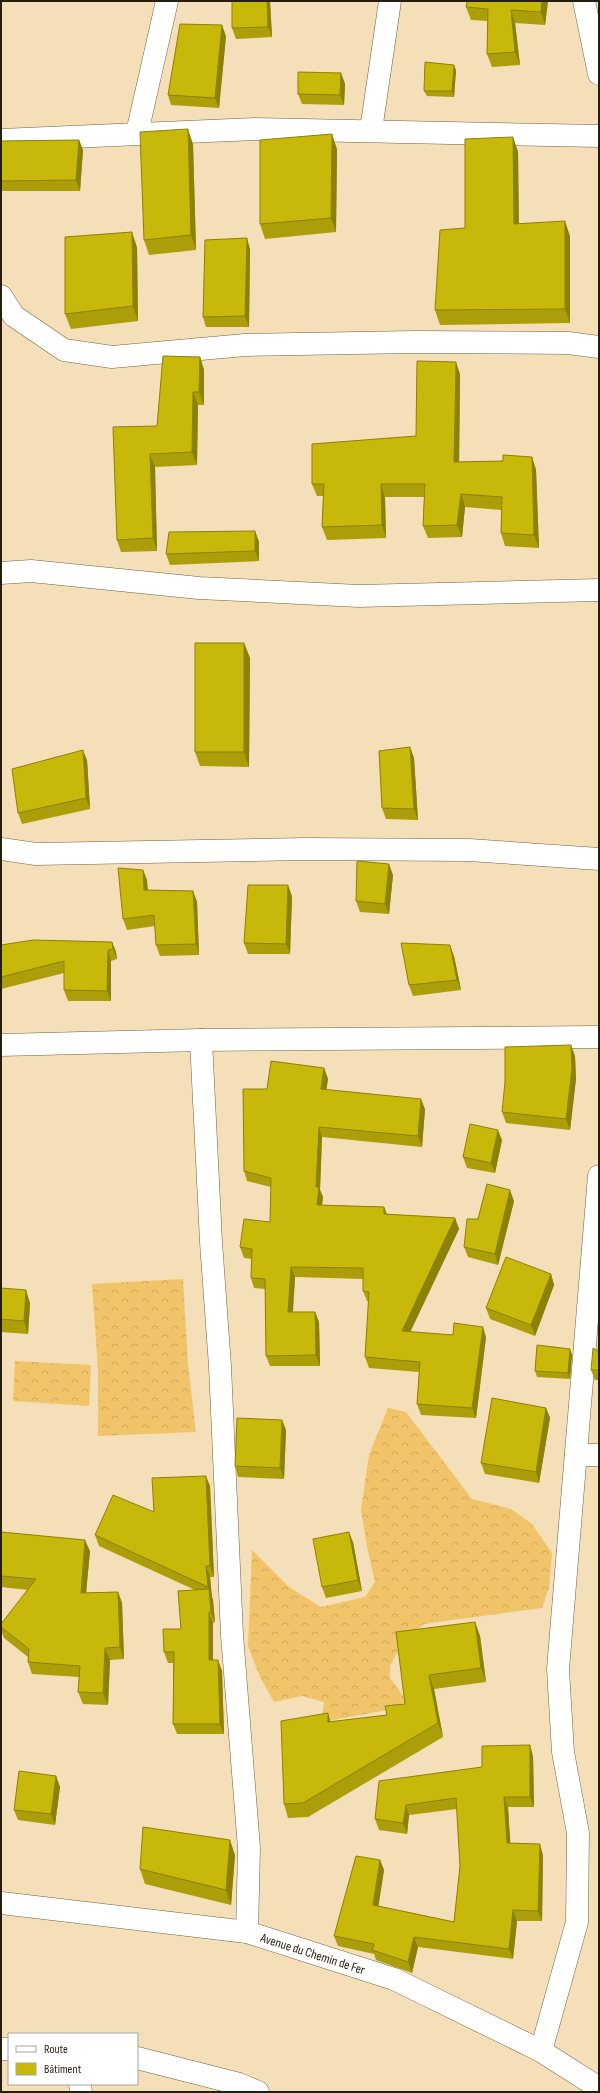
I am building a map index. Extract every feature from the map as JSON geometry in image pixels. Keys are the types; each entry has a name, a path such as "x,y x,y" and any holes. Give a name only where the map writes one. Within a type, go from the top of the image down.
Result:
{"street":[{"path":"137,133 167,1"},
{"path":"372,130 390,1"},
{"path":"584,1 598,65"},
{"path":"1,140 255,129 372,130 599,136"},
{"path":"1,296 14,316 64,350 112,357 245,345 376,342 568,343 599,347"},
{"path":"1,573 31,572 199,588 359,596 599,590"},
{"path":"1,850 36,854 304,849 469,850 599,859"},
{"path":"1,1045 201,1040 599,1037"},
{"path":"201,1040 211,1242 220,1366 232,1635 249,1848 247,1932"},
{"path":"541,2051 576,1922 578,1834 562,1752 558,1669 599,1176"},
{"path":"576,1455 599,1455"},
{"name":"Avenue du Chemin de Fer","path":"1,1904 247,1932 394,1979 541,2051 599,2088"},
{"path":"138,2058 240,2084 258,2092"}],"green space":[{"path":"183,1279 188,1364 196,1432 98,1436 98,1370 92,1284"},
{"path":"15,1361 91,1365 89,1406 13,1401"},
{"path":"388,1408 406,1412 472,1499 511,1509 532,1524 552,1553 549,1588 542,1608 424,1624 403,1641 390,1666 390,1678 407,1701 387,1710 321,1722 324,1702 302,1696 274,1702 260,1677 248,1646 252,1550 289,1587 321,1607 365,1597 375,1582 361,1510 369,1455"}],"building":[{"path":"232,1 267,1 268,27 232,28"},
{"path":"467,1 542,1 541,12 511,10 515,52 487,54 488,9 466,7"},
{"path":"180,24 222,25 215,98 168,95"},
{"path":"425,62 454,65 452,91 424,91"},
{"path":"298,72 341,73 340,95 298,94"},
{"path":"188,129 191,235 144,240 140,132"},
{"path":"332,134 331,218 260,224 260,140"},
{"path":"513,137 514,224 565,221 565,309 435,310 440,230 465,228 465,139"},
{"path":"79,140 76,180 1,181 1,141"},
{"path":"132,232 133,306 65,314 65,237"},
{"path":"247,238 245,316 203,317 205,240"},
{"path":"163,356 200,357 199,392 193,392 192,452 150,454 153,538 117,540 113,427 157,426"},
{"path":"417,361 456,362 454,462 503,461 503,455 532,457 534,535 501,533 502,497 461,494 457,525 423,526 425,484 381,484 382,525 322,527 324,484 312,484 312,444 416,436"},
{"path":"255,531 255,551 166,554 169,532"},
{"path":"195,643 244,643 244,752 195,752"},
{"path":"410,747 414,809 382,808 379,751"},
{"path":"83,750 86,798 18,813 12,769"},
{"path":"357,861 389,864 385,904 356,901"},
{"path":"118,868 143,870 144,890 193,891 196,944 156,945 154,915 123,919"},
{"path":"248,885 288,885 286,944 244,943"},
{"path":"33,940 112,942 113,949 108,950 107,991 64,990 64,961 1,977 1,945"},
{"path":"401,943 450,945 457,980 409,985"},
{"path":"571,1045 572,1069 566,1119 502,1112 505,1082 505,1047"},
{"path":"271,1061 324,1068 321,1089 421,1099 418,1136 319,1127 316,1187 319,1187 317,1205 384,1207 384,1214 455,1218 402,1331 453,1335 454,1323 483,1327 472,1408 417,1404 420,1362 365,1357 369,1292 363,1291 363,1268 291,1267 288,1312 315,1312 316,1355 266,1356 265,1279 251,1278 252,1249 240,1247 244,1219 270,1222 271,1178 244,1171 243,1089 267,1089"},
{"path":"470,1124 498,1130 491,1163 463,1157"},
{"path":"487,1184 510,1190 495,1254 464,1247 467,1219 478,1219"},
{"path":"506,1257 551,1274 531,1325 486,1308"},
{"path":"1,1288 26,1290 24,1321 1,1319"},
{"path":"599,1337 599,1370 591,1370 593,1348 598,1351"},
{"path":"537,1345 570,1349 568,1373 535,1371"},
{"path":"492,1398 546,1408 536,1472 481,1463"},
{"path":"237,1418 282,1420 280,1468 235,1466"},
{"path":"206,1476 210,1566 206,1566 208,1587 95,1535 113,1495 154,1512 152,1478"},
{"path":"1,1532 85,1540 81,1593 118,1592 120,1647 105,1648 103,1693 78,1692 80,1666 28,1662 29,1649 1,1627 1,1624 36,1579 1,1576"},
{"path":"349,1532 358,1580 322,1587 313,1539"},
{"path":"209,1589 211,1612 209,1612 209,1660 218,1660 220,1724 173,1724 174,1652 164,1652 163,1629 181,1629 178,1591"},
{"path":"475,1622 481,1668 429,1675 438,1723 303,1803 284,1804 281,1721 328,1713 328,1722 387,1715 385,1706 405,1704 396,1632"},
{"path":"530,1745 530,1797 504,1797 507,1843 540,1844 538,1911 513,1910 509,1949 414,1937 408,1962 372,1950 374,1944 334,1936 356,1856 380,1860 373,1905 454,1922 460,1866 456,1798 406,1805 403,1823 375,1819 379,1781 482,1767 482,1746"},
{"path":"19,1771 56,1776 51,1814 14,1810"},
{"path":"143,1827 230,1840 226,1890 140,1869"}]}
